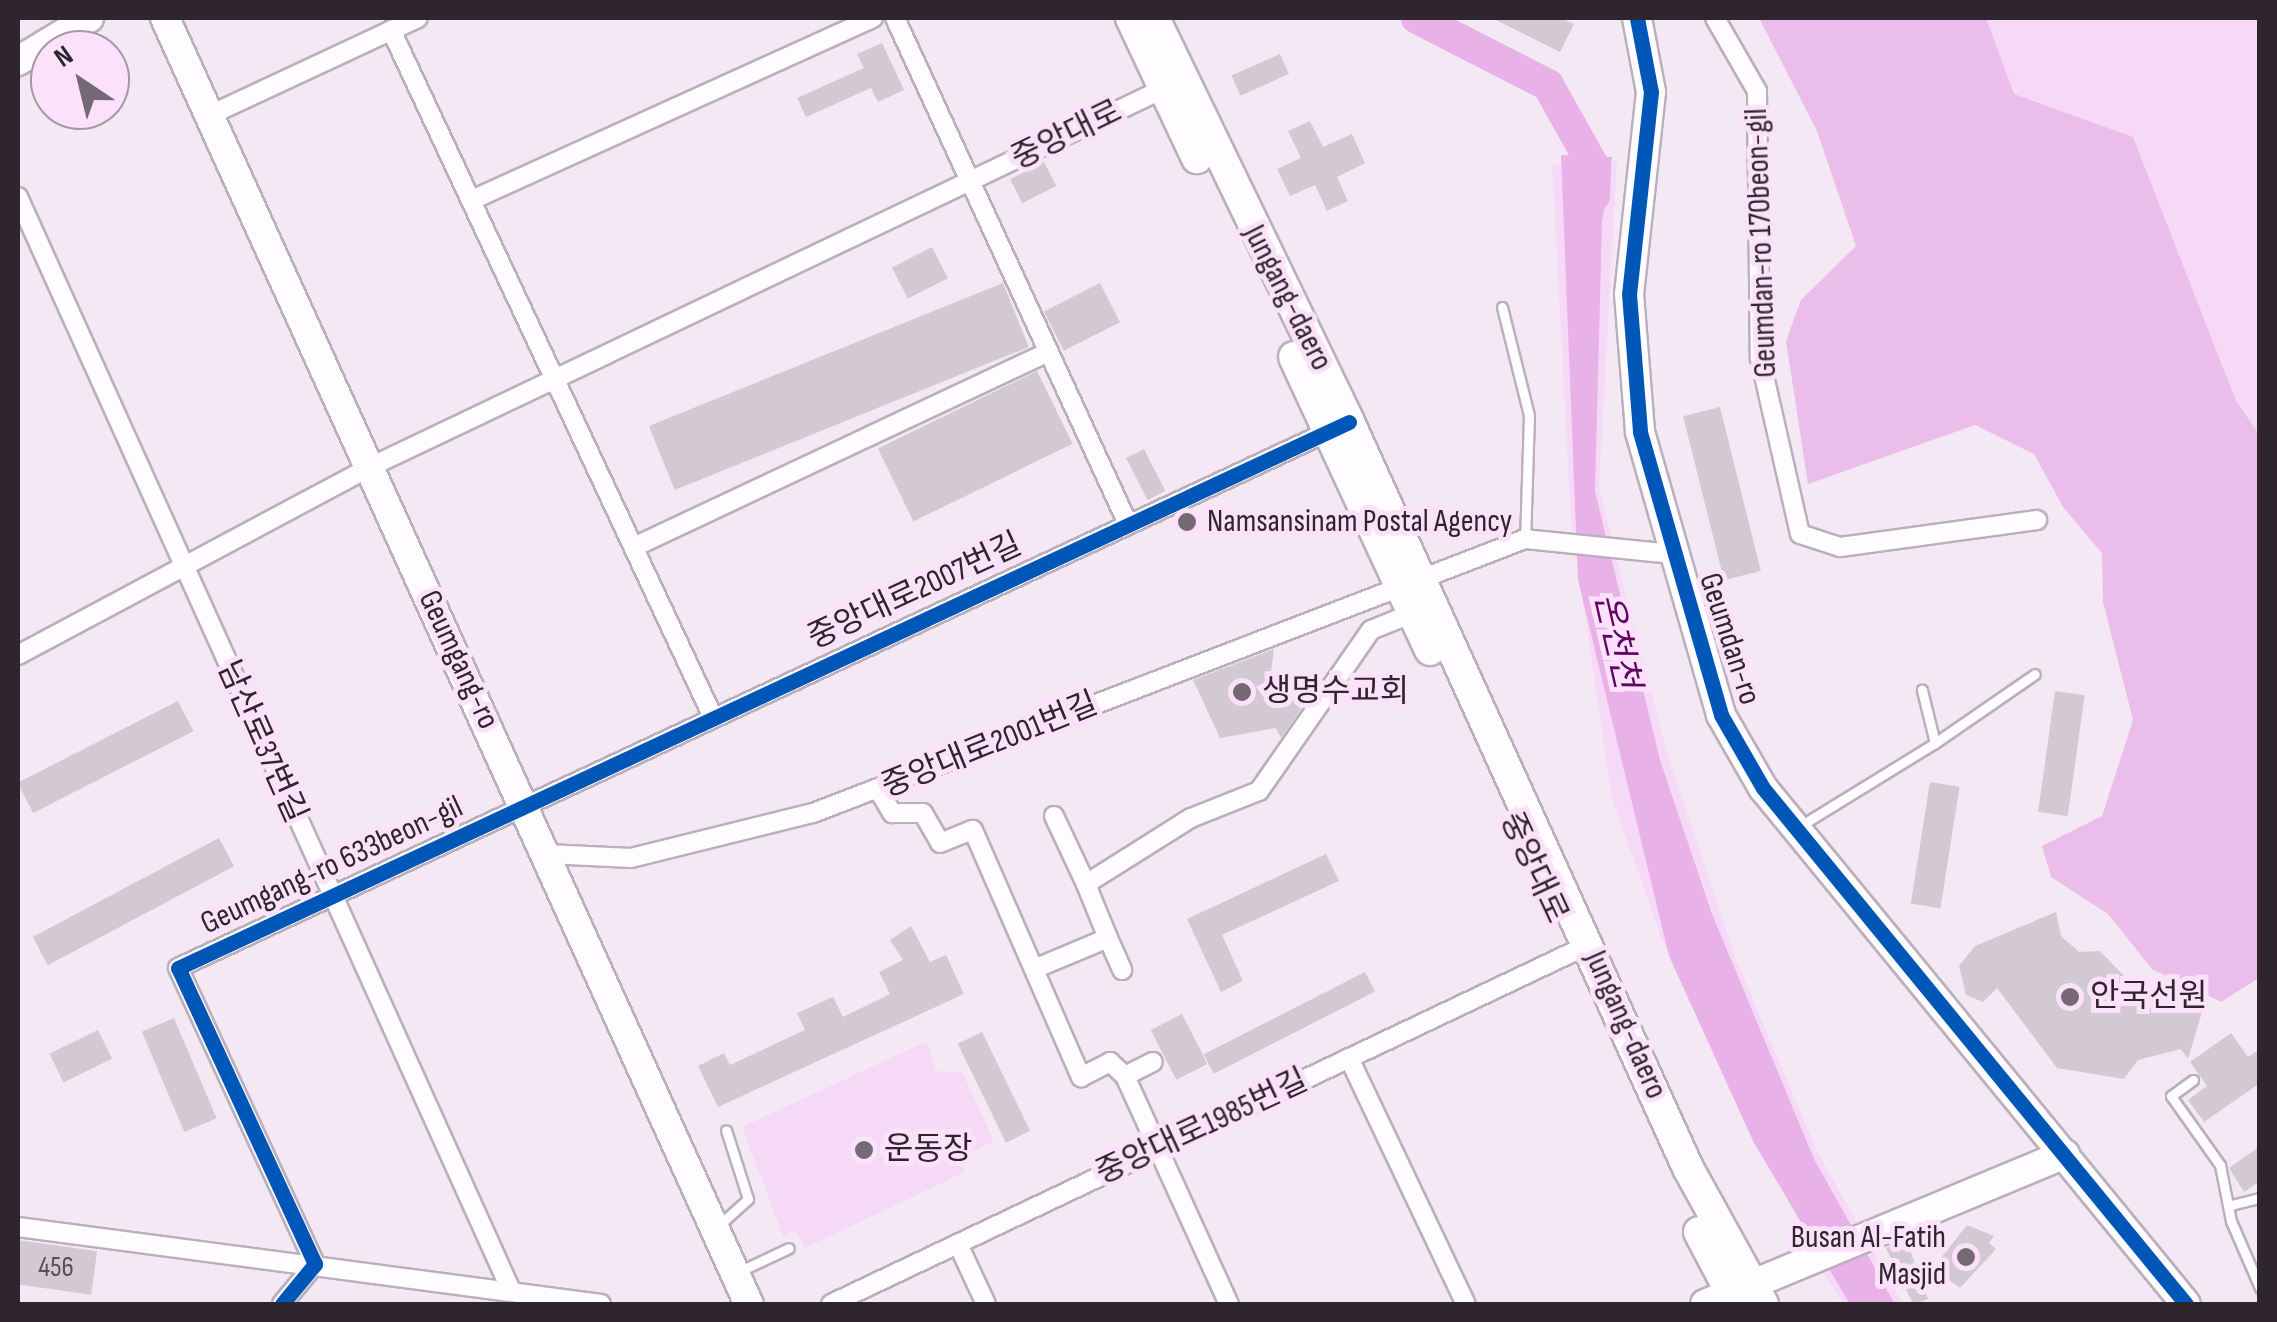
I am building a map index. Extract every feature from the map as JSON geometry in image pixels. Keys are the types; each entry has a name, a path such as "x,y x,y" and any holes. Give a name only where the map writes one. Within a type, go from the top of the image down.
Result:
{"main road":[{"name":"Jungang-daero","path":"1130,18 1174,85 1340,426 1688,1168 1737,1298"},
{"name":"Jungang-daero","path":"1154,18 1174,85"},
{"name":"중앙대로","path":"1410,581 1413,613 1737,1298"}],"street":[{"path":"18,61 88,18"},
{"name":"Geumgang-ro","path":"166,18 749,1304"},
{"path":"212,114 418,18"},
{"path":"474,199 873,18"},
{"path":"895,18 1128,524"},
{"name":"Geumdan-ro","path":"1637,18 1651,92 1629,294 1640,432 1721,715 1796,828 2186,1304"},
{"name":"Geumdan-ro 170beon-gil","path":"1714,18 1757,91 1760,358 1800,534 1840,547 2037,520"},
{"path":"391,30 474,199 712,715"},
{"name":"중앙대로","path":"18,655 370,467 1174,85"},
{"name":"남산로37번길","path":"18,196 330,897 509,1286"},
{"path":"636,546 1048,352"},
{"name":"중앙대로2007번길","path":"525,806 712,715 1340,426"},
{"path":"1410,581 1524,540 1673,554"},
{"name":"중앙대로2001번길","path":"547,854 631,858 879,791 1410,581"},
{"path":"1086,884 1191,818 1259,791 1371,630 1413,613"},
{"path":"879,791 892,813 923,813 940,843 972,830 1081,1076 1110,1062 1125,1076 1229,1304"},
{"name":"Geumgang-ro 633beon-gil","path":"315,1264 178,968 525,806"},
{"path":"1054,816 1122,970"},
{"path":"1034,970 1108,938"},
{"name":"중앙대로1985번길","path":"832,1304 1572,952"},
{"path":"1349,1058 1466,1304"},
{"path":"1125,1076 1154,1062"},
{"path":"1737,1298 1794,1263 2065,1154"},
{"path":"18,1226 509,1286 601,1304"},
{"path":"958,1244 986,1304"},
{"path":"282,1304 315,1264"}],"lane":[{"path":"1502,308 1529,415 1524,540"},
{"path":"1796,828 1935,743 2035,674"},
{"path":"1922,690 1935,743"},
{"path":"2194,1080 2171,1096 2220,1165 2260,1288"},
{"path":"715,1228 748,1199 726,1130"},
{"path":"2230,1205 2260,1198"},
{"path":"735,1274 789,1248"}],"shaded area":[{"path":"1759,18 1986,18 2014,94 2133,137 2236,401 2259,434 2259,978 2221,1002 2152,969 2108,914 2051,877 2042,846 2102,816 2133,720 2103,602 2102,553 2063,507 2034,454 1975,425 1808,484 1786,341 1801,300 1856,246 1817,131"},
{"path":"1986,18 2259,18 2259,434 2236,401 2133,137 2013,94"},
{"name":"온천천","path":"1617,161 1599,487 1619,569 1667,753 1735,957 1817,1151 1903,1304 1844,1304 1825,1276 1662,939 1612,799 1571,521 1552,165"},
{"name":"운동장","path":"927,1041 935,1071 962,1072 994,1141 959,1159 965,1172 805,1248 795,1230 783,1236 742,1127"}],"water":[{"name":"온천천","path":"1561,155 1612,157 1602,222 1595,491 1660,760 1712,914 1814,1159 1895,1304 1850,1304 1754,1143 1669,956 1578,580"}],"building":[{"path":"1492,18 1560,18 1574,24 1560,52"},
{"path":"882,43 904,90 878,102 871,88 806,117 797,98 864,68 857,54"},
{"path":"1280,54 1289,74 1241,96 1232,76"},
{"path":"1310,121 1323,147 1352,134 1365,163 1337,177 1348,201 1327,211 1315,185 1290,196 1277,169 1301,158 1288,131"},
{"path":"1044,162 1056,186 1022,203 1010,179"},
{"path":"932,247 948,278 908,299 892,267"},
{"path":"1003,283 1029,347 675,490 649,426"},
{"path":"1100,283 1120,322 1064,351 1044,312"},
{"path":"1037,371 1073,444 913,521 878,449"},
{"path":"1720,407 1761,571 1724,580 1683,416"},
{"path":"1144,449 1165,491 1148,500 1126,458"},
{"name":"생명수교회","path":"1274,649 1271,672 1301,709 1281,738 1276,728 1220,738 1193,680"},
{"path":"2055,691 2085,695 2068,816 2038,812"},
{"path":"178,701 193,731 33,813 18,783"},
{"path":"1930,782 1960,787 1940,908 1911,903"},
{"path":"219,838 234,866 48,965 33,937"},
{"path":"1326,854 1339,881 1222,935 1243,981 1221,992 1187,919"},
{"name":"안국선원","path":"2056,912 2061,936 2079,952 2100,951 2132,984 2140,1011 2175,999 2202,1012 2188,1059 2181,1049 2138,1060 2124,1079 2057,1068 1997,988 1983,1002 1966,995 1959,966 1975,946"},
{"path":"911,926 930,962 946,955 964,994 718,1107 698,1066 724,1053 730,1065 805,1030 797,1013 833,997 843,1017 890,994 879,972 903,960 890,940"},
{"path":"1365,972 1375,992 1214,1074 1204,1054"},
{"path":"1182,1014 1207,1064 1176,1080 1151,1030"},
{"path":"174,1018 217,1118 184,1132 142,1032"},
{"path":"98,1030 112,1059 63,1082 49,1054"},
{"path":"982,1032 1030,1131 1006,1143 958,1044"},
{"path":"2231,1033 2248,1057 2260,1049 2260,1083 2204,1122 2188,1100 2207,1086 2190,1062"},
{"path":"2260,1146 2260,1181 2244,1192 2229,1168"},
{"name":"Busan Al-Fatih Masjid","path":"1967,1225 1994,1236 1989,1243 1996,1249 1960,1288 1933,1268"},
{"path":"1906,1239 1928,1299 1913,1304 1886,1248"},
{"path":"18,1240 97,1251 91,1295 18,1284"}],"waterway":[{"name":"온천천","path":"1417,18 1548,85 1595,169 1594,196"}],"cycle path":[{"path":"1637,18 1651,92 1629,294 1640,432 1721,715 1763,788 2186,1304"},
{"path":"282,1304 315,1264 178,968 1349,422"}],"place":[{"name":"Namsansinam Postal Agency","path":"1187,522"},
{"name":"생명수교회","path":"1242,692"},
{"name":"안국선원","path":"2070,997"},
{"name":"운동장","path":"864,1150"},
{"name":"Busan Al-Fatih Masjid","path":"1966,1257"}]}
